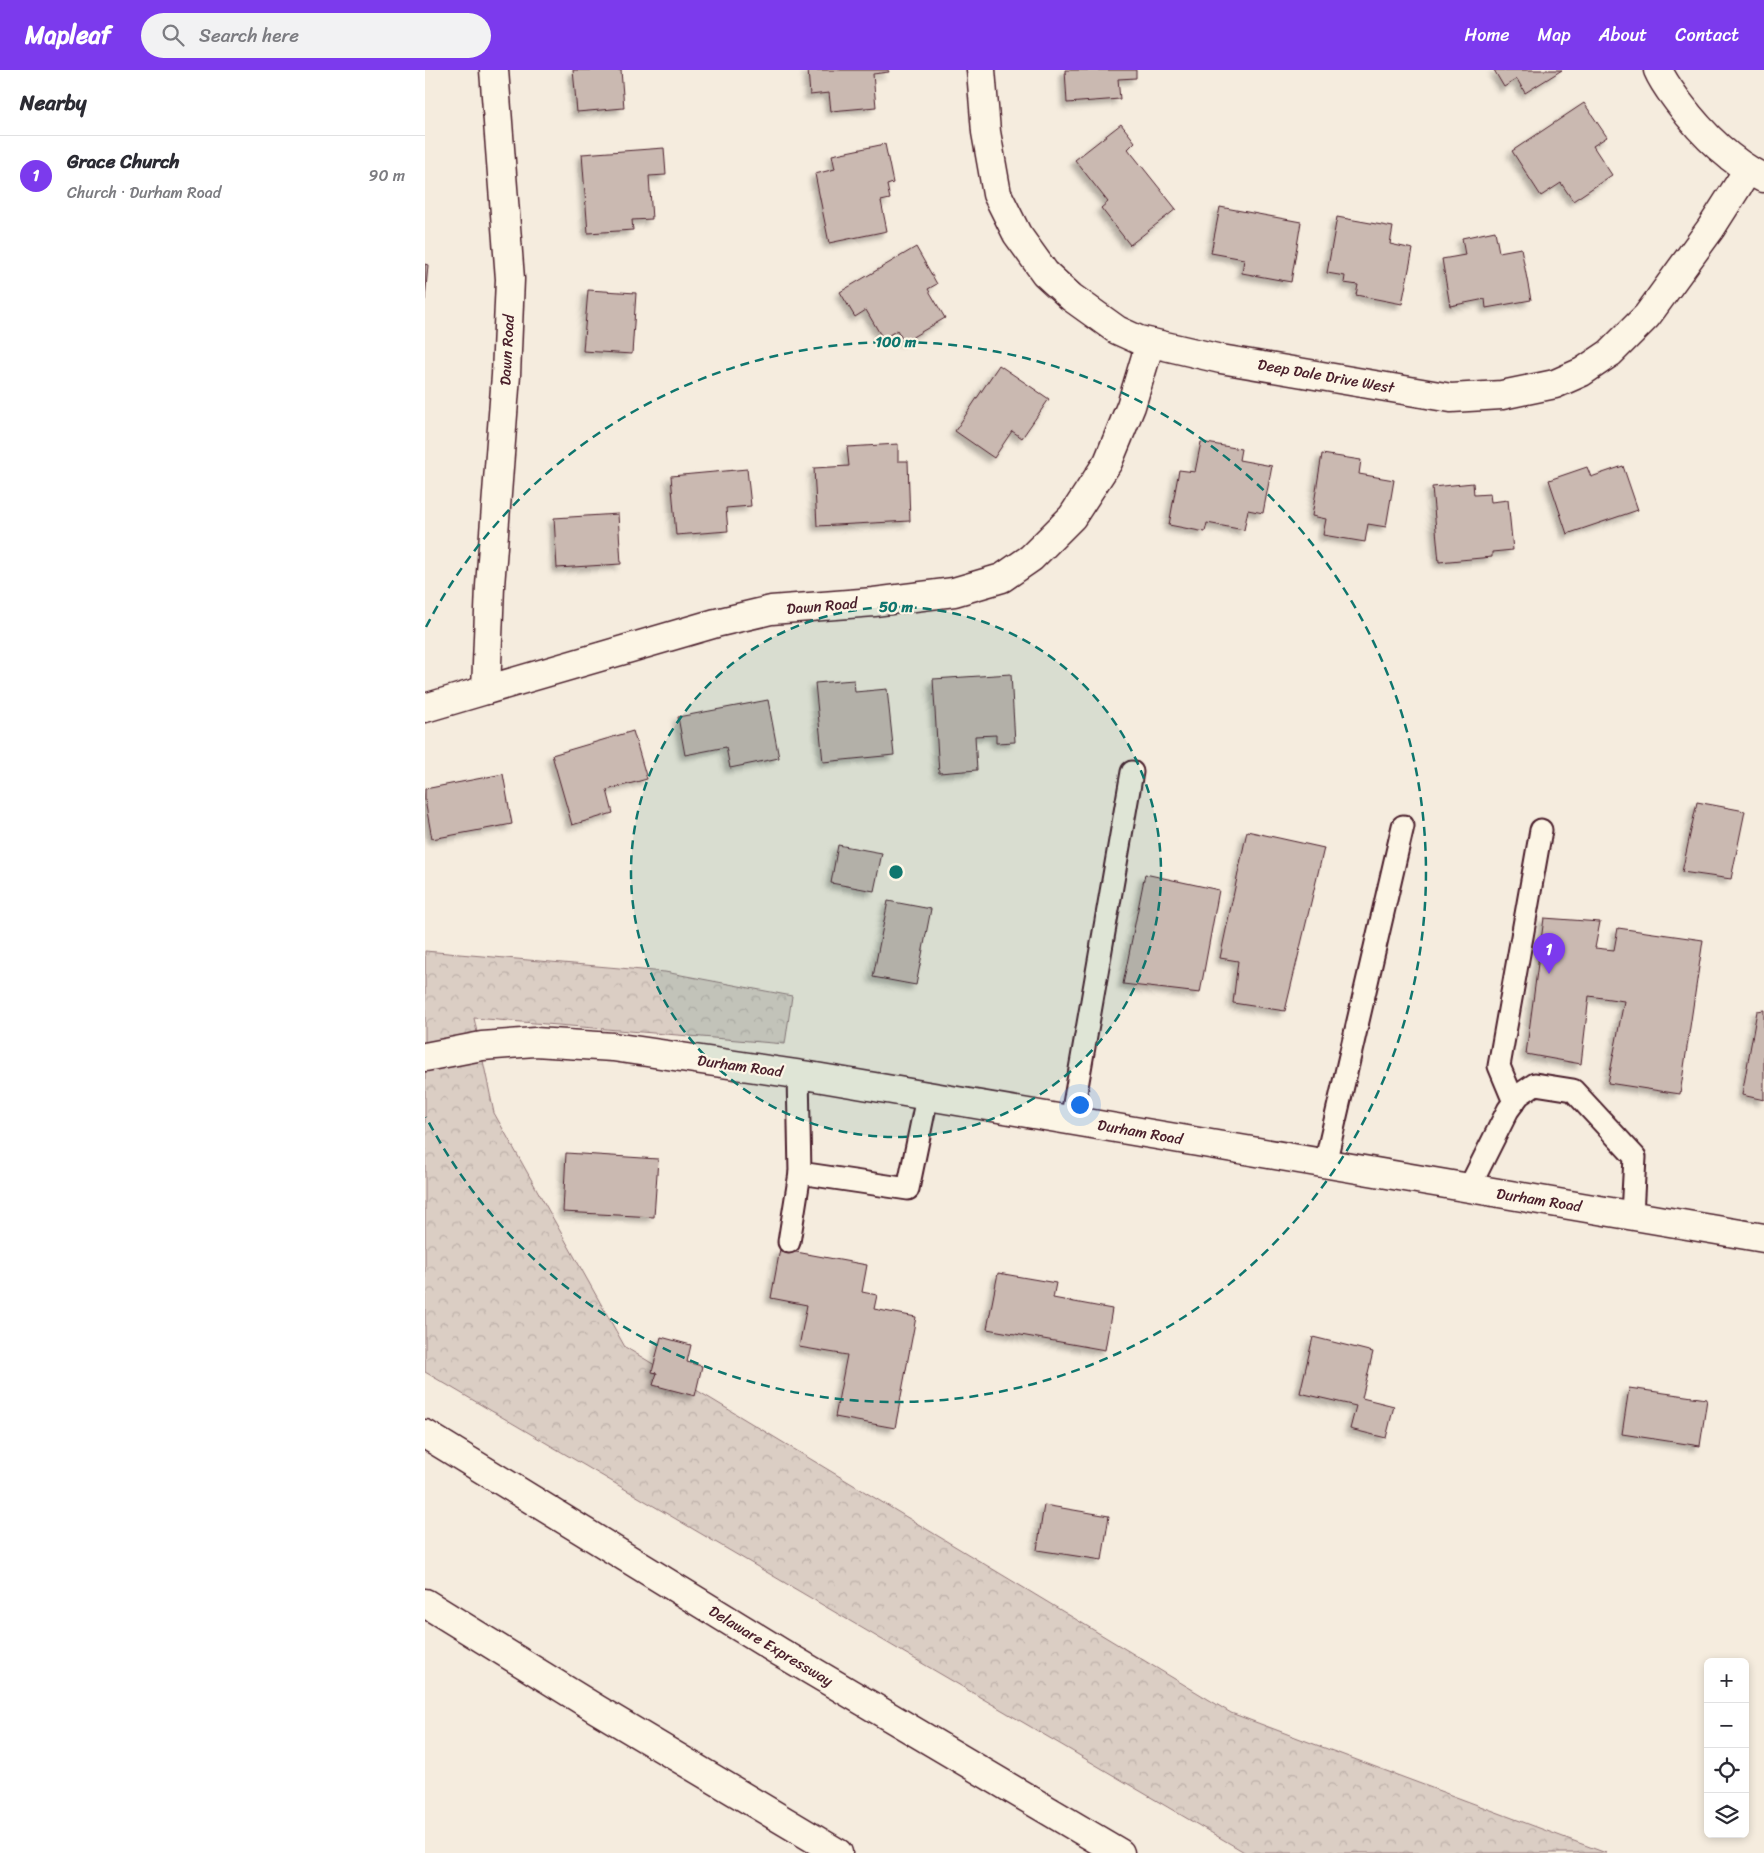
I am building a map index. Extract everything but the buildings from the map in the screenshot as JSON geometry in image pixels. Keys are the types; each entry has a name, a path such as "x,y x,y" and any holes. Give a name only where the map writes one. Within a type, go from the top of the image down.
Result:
{"main road":[{"name":"Dawn Road","path":"486,690 490,586 510,279 494,70"},
{"name":"Deep Dale Drive West","path":"981,70 986,132 997,194 1017,234 1045,273 1071,297 1117,330 1139,340 1221,359 1451,398 1503,395 1555,384 1582,372 1610,353 1647,316 1711,228 1756,174"},
{"path":"1658,70 1667,86 1698,128 1734,161 1756,174"},
{"name":"Dawn Road","path":"425,708 716,624 771,610 874,602 954,592 1002,578 1031,558 1072,517 1108,462 1131,406 1150,343"},
{"name":"Durham Road","path":"425,1057 482,1046 535,1042 613,1047 798,1075 1764,1238"},
{"name":"Delaware Expressway","path":"425,1434 780,1652 1119,1853"},
{"path":"425,1603 598,1710 838,1853"}],"lane":[{"path":"1071,1121 1132,772"},
{"path":"1325,1164 1403,826"},
{"path":"1514,1102 1499,1066 1541,830"},
{"path":"789,1242 800,1173 798,1075"},
{"path":"1469,1188 1507,1110 1519,1095 1535,1084 1573,1090 1635,1157 1632,1215"},
{"path":"800,1173 908,1189 927,1097"}],"green space":[{"path":"425,951 665,972 792,996 785,1044 474,1018 494,1113 625,1347 1231,1713 1606,1853 1246,1853 425,1372"}],"place":[{"name":"Grace Church","path":"1549,974"}]}
